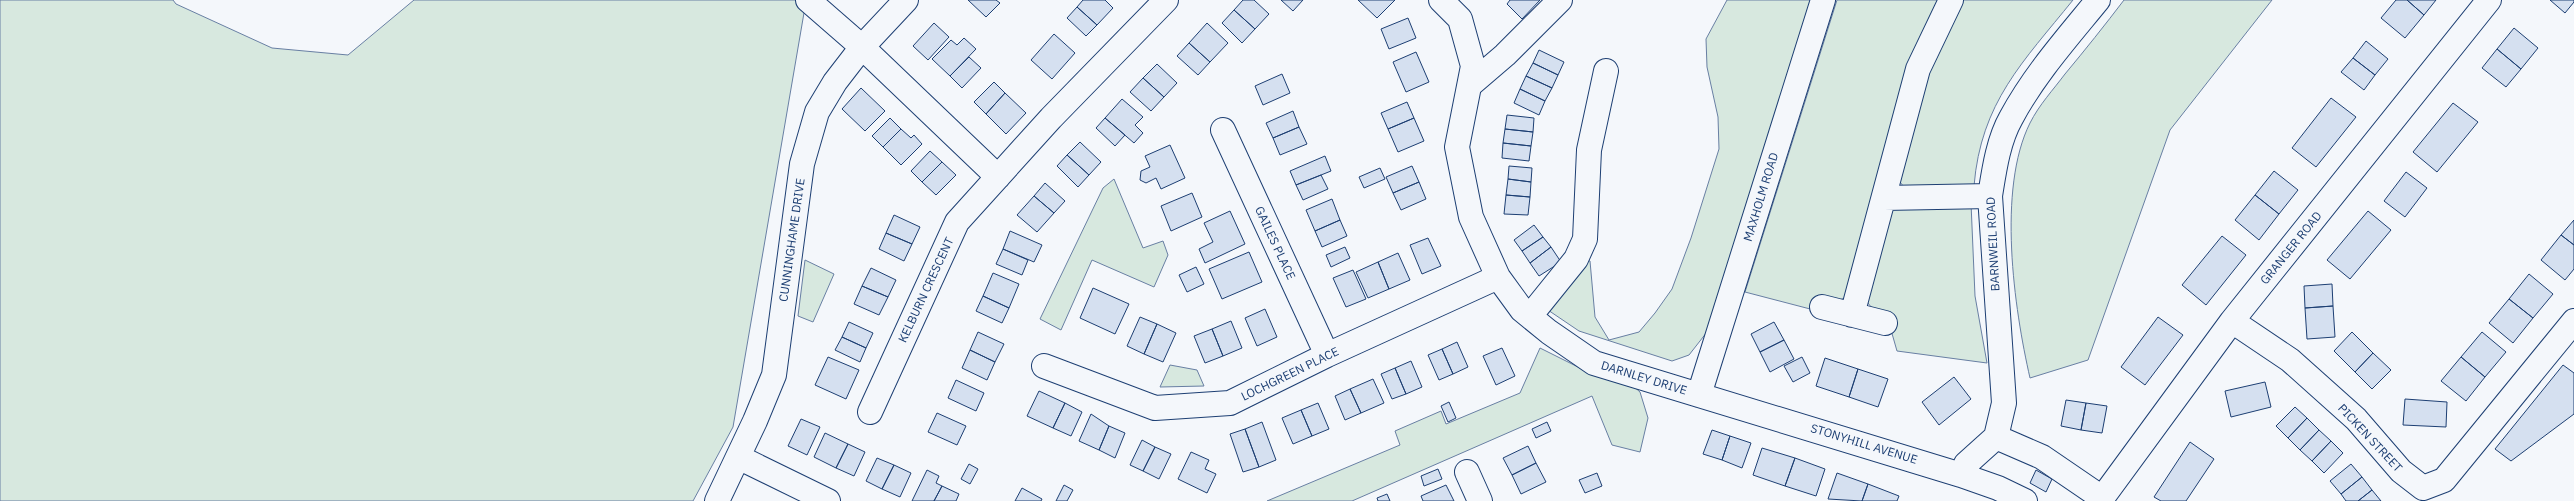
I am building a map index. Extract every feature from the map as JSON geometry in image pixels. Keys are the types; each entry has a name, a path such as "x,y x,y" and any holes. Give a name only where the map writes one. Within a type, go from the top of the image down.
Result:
{"street":[{"path":"808,0 862,47 998,177"},
{"name":"CUNNINGHAME DRIVE","path":"717,501 774,375 802,164 816,112 835,82 862,47 906,0"},
{"name":"KELBURN CRESCENT","path":"870,412 957,222 1166,0"},
{"name":"DARNLEY DRIVE","path":"1441,0 1460,19 1473,66 1457,147 1471,217 1498,277 1530,316 1594,362 1699,395"},
{"path":"1470,85 1505,55 1560,0"},
{"name":"MAXHOLM ROAD","path":"1699,395 1823,0"},
{"path":"1852,315 1918,69 1951,0"},
{"name":"BARNWEIL ROAD","path":"1996,436 2004,403 1990,196 1994,167 2010,120 2036,77 2098,0"},
{"name":"GRANGER ROAD","path":"2101,500 2232,321 2490,0"},
{"path":"1530,316 1576,259 1585,239 1589,150 1606,71"},
{"name":"GAILES PLACE","path":"1223,130 1327,355"},
{"path":"1884,198 1990,196"},
{"name":"LOCHGREEN PLACE","path":"1044,366 1155,408 1230,403 1327,355 1498,277"},
{"path":"1822,307 1885,324"},
{"name":"PICKEN STREET","path":"2232,321 2290,360 2356,419 2401,472 2423,488 2444,480 2574,321"},
{"name":"STONYHILL AVENUE","path":"1699,395 1961,475 1998,488 2026,501"},
{"path":"1961,475 1966,464 1996,436 2042,457 2101,500"},
{"path":"738,457 828,501"},
{"path":"1467,472 1480,501"}],"shaded area":[{"path":"0,0 173,0 176,4 272,48 348,55 414,0 796,0 805,7 733,427 693,501 0,501"},
{"path":"1727,0 1811,0 1707,332 1689,355 1672,361 1579,331 1542,306 1582,258 1590,261 1595,317 1609,340 1639,332 1672,289 1691,238 1719,149 1718,117 1707,67 1706,39"},
{"path":"1837,0 1942,0 1847,297 1814,310 1745,292"},
{"path":"1961,0 2073,0 2037,43 2007,85 1995,107 1985,130 1978,156 1974,186 1904,187 1900,182 1927,70"},
{"path":"2124,0 2272,0 2170,130 2088,360 2030,378 2014,284 2012,249 2011,214 2014,181 2020,150 2030,123 2042,104"},
{"path":"1114,179 1143,248 1163,241 1168,255 1154,287 1092,260 1061,330 1040,319 1103,188"},
{"path":"1971,203 1975,296 1987,363 1897,351 1891,330 1867,302 1890,208"},
{"path":"805,260 834,274 813,322 798,316"},
{"path":"1540,348 1582,369 1632,385 1640,392 1648,418 1640,452 1612,445 1592,396 1352,501 1267,501 1400,445 1395,431 1441,411 1446,424 1520,393"},
{"path":"1170,365 1197,370 1204,386 1160,387"}],"building":[{"path":"968,0 996,0 1000,3 986,17"},
{"path":"1083,0 1105,0 1113,8 1097,25 1077,7"},
{"path":"1243,0 1254,0 1269,14 1255,29 1234,10"},
{"path":"1281,0 1303,0 1293,11"},
{"path":"1358,0 1395,0 1377,18"},
{"path":"1510,0 1540,0 1522,19 1507,4"},
{"path":"2396,0 2407,0 2424,15 2405,38 2381,18"},
{"path":"2407,0 2436,0 2424,15"},
{"path":"2550,0 2574,0 2574,2 2565,13"},
{"path":"1077,7 1097,25 1086,36 1067,18"},
{"path":"1234,10 1255,29 1242,43 1222,23"},
{"path":"1408,18 1416,38 1389,49 1381,29"},
{"path":"934,23 949,37 928,60 913,46"},
{"path":"1207,23 1228,43 1210,62 1189,43"},
{"path":"2514,28 2538,48 2521,69 2497,49"},
{"path":"1054,34 1075,53 1052,79 1031,60"},
{"path":"964,38 976,49 950,76 932,59 951,40 957,45"},
{"path":"2366,41 2388,59 2375,75 2353,58"},
{"path":"1189,43 1210,62 1198,75 1177,56"},
{"path":"2497,49 2521,69 2506,87 2482,68"},
{"path":"1539,50 1564,62 1558,75 1533,63"},
{"path":"1416,52 1429,82 1406,92 1393,62"},
{"path":"969,57 981,68 962,88 950,76"},
{"path":"2353,58 2375,75 2364,90 2341,72"},
{"path":"1533,63 1558,75 1552,88 1526,76"},
{"path":"1157,64 1177,83 1164,97 1143,78"},
{"path":"1282,74 1290,93 1263,105 1255,86"},
{"path":"1526,76 1552,88 1545,101 1520,89"},
{"path":"1143,78 1164,97 1151,111 1130,92"},
{"path":"994,82 1005,93 986,114 974,102"},
{"path":"861,88 885,111 865,131 842,109"},
{"path":"1520,89 1545,101 1539,115 1514,103"},
{"path":"1005,93 1026,113 1006,134 986,114"},
{"path":"2331,98 2356,117 2316,167 2292,148"},
{"path":"1122,99 1143,117 1135,125 1143,133 1134,143 1105,118"},
{"path":"1407,102 1414,118 1388,129 1381,113"},
{"path":"2453,103 2478,122 2437,172 2413,152"},
{"path":"1293,111 1299,127 1273,138 1266,123"},
{"path":"1507,115 1534,118 1533,132 1505,129"},
{"path":"890,118 901,129 883,147 872,136"},
{"path":"1105,118 1125,135 1115,146 1096,128"},
{"path":"1414,118 1424,141 1398,152 1388,129"},
{"path":"1299,127 1307,144 1280,155 1273,138"},
{"path":"901,129 911,138 914,135 922,144 901,165 883,147"},
{"path":"1505,129 1533,132 1531,146 1503,143"},
{"path":"1080,142 1101,162 1089,175 1067,155"},
{"path":"1503,143 1531,146 1529,161 1502,158"},
{"path":"1170,145 1185,178 1161,189 1156,178 1146,183 1140,180 1141,171 1150,167 1145,156"},
{"path":"930,151 942,162 922,182 911,171"},
{"path":"1067,155 1089,175 1078,187 1057,166"},
{"path":"1325,156 1331,171 1296,185 1290,171"},
{"path":"942,162 956,175 936,195 922,182"},
{"path":"1412,166 1419,182 1393,193 1386,177"},
{"path":"1509,166 1532,168 1531,182 1508,179"},
{"path":"1380,168 1385,179 1364,188 1359,177"},
{"path":"2274,171 2298,190 2279,214 2255,195"},
{"path":"2406,172 2427,188 2405,217 2384,201"},
{"path":"1321,175 1328,189 1303,200 1296,185"},
{"path":"1508,179 1531,182 1530,197 1506,195"},
{"path":"1419,182 1426,199 1401,210 1393,193"},
{"path":"1045,183 1065,201 1054,213 1034,196"},
{"path":"1192,193 1202,217 1171,231 1161,206"},
{"path":"1506,195 1530,197 1528,215 1504,214"},
{"path":"2255,195 2279,214 2259,240 2235,220"},
{"path":"1034,196 1054,213 1037,232 1017,215"},
{"path":"1332,199 1340,220 1315,231 1306,210"},
{"path":"1230,211 1245,244 1205,263 1199,249 1213,242 1204,223"},
{"path":"2368,211 2391,230 2350,279 2327,260"},
{"path":"894,215 920,227 912,244 886,233"},
{"path":"1340,220 1347,236 1322,247 1315,231"},
{"path":"2574,220 2574,245 2561,235"},
{"path":"1534,225 1543,237 1522,251 1514,240"},
{"path":"1010,231 1042,245 1034,262 1003,249"},
{"path":"886,233 912,244 904,261 879,249"},
{"path":"2561,235 2574,245 2574,269 2565,280 2541,260"},
{"path":"2222,236 2246,255 2206,305 2182,285"},
{"path":"1543,237 1551,247 1530,263 1522,251"},
{"path":"1428,238 1441,266 1422,274 1410,245"},
{"path":"1345,247 1350,258 1331,267 1326,255"},
{"path":"1551,247 1561,262 1539,276 1530,263"},
{"path":"1003,249 1028,260 1022,275 996,264"},
{"path":"1249,252 1262,282 1222,299 1209,269"},
{"path":"1398,253 1410,280 1389,289 1378,262"},
{"path":"1378,262 1389,289 1368,298 1356,272"},
{"path":"1196,267 1204,284 1187,292 1179,275"},
{"path":"871,268 896,280 888,297 862,286"},
{"path":"1353,270 1366,299 1346,307 1333,278"},
{"path":"993,273 1019,284 1009,308 983,296"},
{"path":"2529,274 2553,294 2533,318 2509,299"},
{"path":"2332,284 2333,306 2305,308 2304,286"},
{"path":"862,286 888,297 879,315 854,304"},
{"path":"1093,288 1129,304 1115,334 1080,318"},
{"path":"983,296 1009,308 1002,323 976,311"},
{"path":"2509,299 2533,318 2513,343 2489,323"},
{"path":"2333,306 2335,337 2307,339 2305,308"},
{"path":"1265,309 1277,337 1257,346 1245,318"},
{"path":"1140,317 1157,324 1144,354 1127,346"},
{"path":"2158,317 2183,335 2145,385 2121,367"},
{"path":"1231,321 1242,348 1223,356 1212,329"},
{"path":"849,322 873,333 866,348 842,337"},
{"path":"1774,322 1784,340 1760,352 1751,334"},
{"path":"1157,324 1176,333 1163,362 1144,354"},
{"path":"1212,329 1223,356 1205,363 1194,336"},
{"path":"978,332 1004,344 995,362 970,350"},
{"path":"2352,332 2373,353 2355,372 2334,351"},
{"path":"2482,332 2506,352 2485,377 2461,357"},
{"path":"842,337 866,348 860,362 835,350"},
{"path":"1784,340 1794,359 1770,372 1760,352"},
{"path":"1457,342 1468,367 1453,374 1442,349"},
{"path":"1502,348 1515,376 1496,385 1483,356"},
{"path":"1442,349 1453,374 1439,380 1428,355"},
{"path":"970,350 995,362 987,380 962,368"},
{"path":"2373,353 2391,370 2372,389 2355,372"},
{"path":"828,357 859,370 846,399 815,385"},
{"path":"1802,357 1810,373 1793,382 1784,366"},
{"path":"2461,357 2485,377 2466,401 2441,381"},
{"path":"1825,358 1858,369 1849,397 1816,386"},
{"path":"1411,361 1422,387 1406,394 1395,368"},
{"path":"2563,365 2574,373 2574,414 2511,461 2495,449"},
{"path":"1395,368 1406,394 1392,399 1381,374"},
{"path":"1858,369 1888,379 1878,407 1849,397"},
{"path":"1954,377 1971,399 1939,425 1922,402"},
{"path":"1373,379 1384,403 1361,413 1350,389"},
{"path":"956,380 984,393 976,411 948,398"},
{"path":"2265,382 2271,407 2231,417 2225,391"},
{"path":"1350,389 1361,413 1345,420 1335,396"},
{"path":"1039,391 1065,403 1053,428 1027,416"},
{"path":"2405,399 2447,402 2446,427 2403,425"},
{"path":"2066,400 2086,403 2081,430 2061,426"},
{"path":"1449,402 1456,418 1448,422 1441,406"},
{"path":"1065,403 1082,412 1071,436 1053,428"},
{"path":"1318,403 1329,429 1312,436 1301,410"},
{"path":"2086,403 2107,406 2102,433 2081,430"},
{"path":"2295,407 2307,418 2288,438 2276,426"},
{"path":"1301,410 1312,436 1293,444 1282,418"},
{"path":"937,413 966,426 957,445 928,432"},
{"path":"1091,414 1109,426 1099,450 1079,441"},
{"path":"2307,418 2319,430 2300,450 2288,438"},
{"path":"801,419 820,427 807,455 788,446"},
{"path":"1262,422 1276,460 1259,467 1245,429"},
{"path":"1547,422 1551,431 1536,438 1532,429"},
{"path":"1109,426 1125,433 1115,458 1099,450"},
{"path":"1245,429 1259,467 1243,472 1230,434"},
{"path":"1712,430 1730,436 1722,460 1703,454"},
{"path":"2319,430 2331,441 2312,461 2300,450"},
{"path":"825,433 848,444 836,468 814,457"},
{"path":"1730,436 1751,443 1742,468 1722,460"},
{"path":"1142,440 1155,447 1143,471 1130,465"},
{"path":"2331,441 2343,453 2324,473 2312,461"},
{"path":"2190,442 2214,459 2186,501 2161,501 2154,497"},
{"path":"848,444 865,452 854,476 836,468"},
{"path":"1528,446 1536,463 1512,475 1503,458"},
{"path":"1155,447 1171,454 1159,479 1143,471"},
{"path":"1762,448 1795,458 1785,486 1753,475"},
{"path":"1191,452 1209,460 1205,469 1216,474 1207,493 1178,479"},
{"path":"877,458 894,465 882,489 866,481"},
{"path":"1795,458 1825,469 1816,496 1785,486"},
{"path":"1536,463 1546,482 1521,494 1512,475"},
{"path":"969,464 978,469 970,484 961,479"},
{"path":"2351,464 2362,477 2341,494 2330,481"},
{"path":"894,465 911,473 900,497 882,489"},
{"path":"1438,469 1442,479 1424,486 1421,476"},
{"path":"927,470 939,476 936,483 942,486 934,501 912,501"},
{"path":"2036,470 2052,479 2046,492 2030,483"},
{"path":"1597,473 1602,486 1585,493 1579,480"},
{"path":"1837,473 1868,484 1862,501 1828,499"},
{"path":"2362,477 2372,490 2358,501 2346,501 2341,494"},
{"path":"1868,484 1899,496 1897,501 1862,501"},
{"path":"1064,485 1073,490 1067,501 1056,501"},
{"path":"1446,485 1454,501 1423,501 1421,496"},
{"path":"942,486 959,494 956,501 934,501"},
{"path":"1022,488 1042,499 1041,501 1015,501"},
{"path":"2372,490 2381,501 2358,501"},
{"path":"1387,494 1390,501 1378,501 1377,498"}]}
